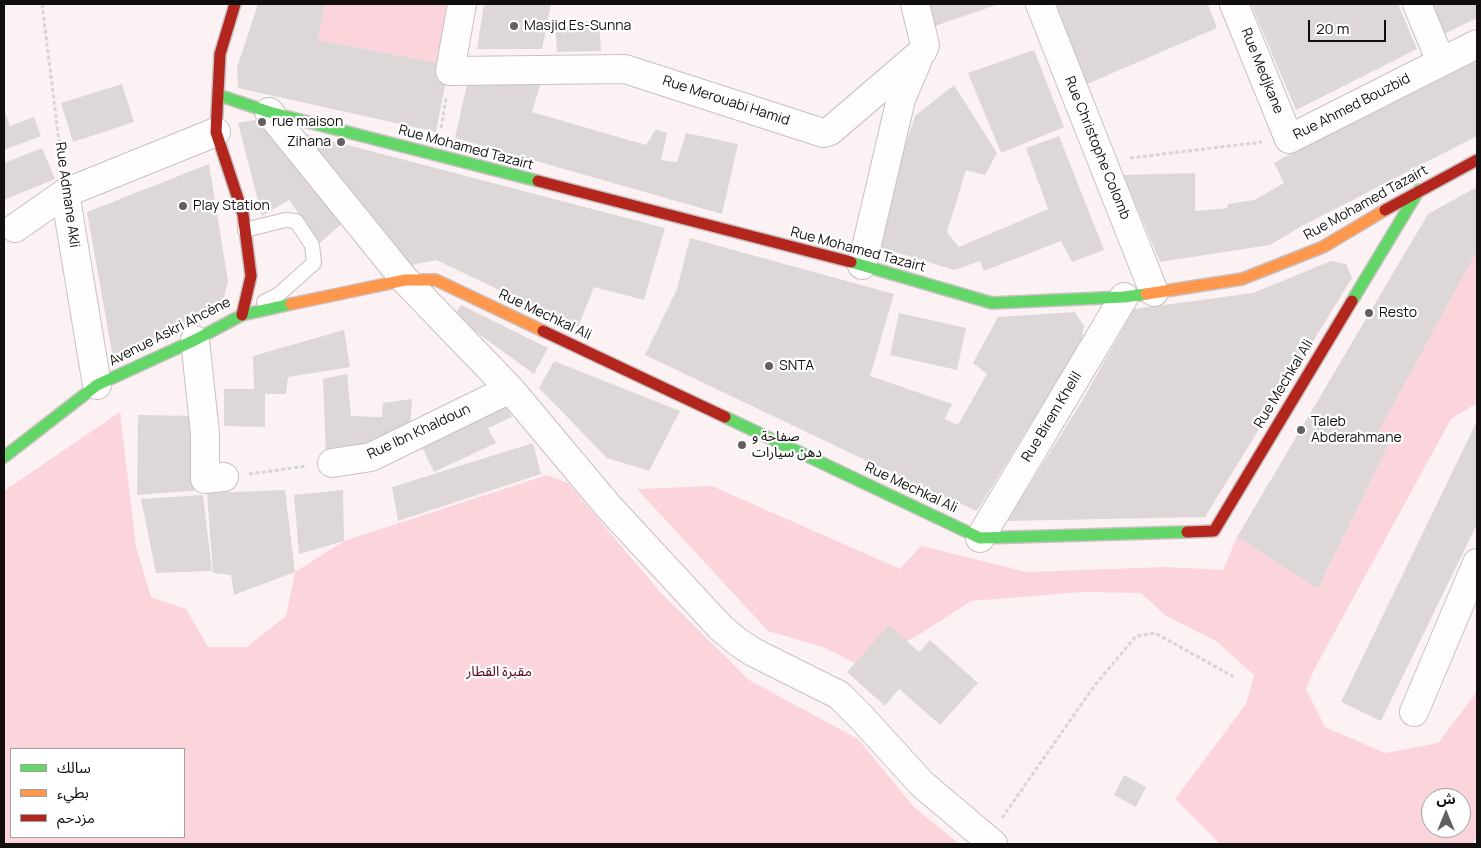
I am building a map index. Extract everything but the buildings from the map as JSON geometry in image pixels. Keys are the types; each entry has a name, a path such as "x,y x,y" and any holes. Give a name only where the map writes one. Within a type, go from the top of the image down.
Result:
{"street":[{"name":"Avenue Askri Ahcène","path":"4,457 98,385 195,340 242,315 251,276 243,214 216,132 220,54 235,4"},
{"path":"450,71 462,4"},
{"path":"862,265 901,99 926,45 915,4"},
{"name":"Rue Christophe Colomb","path":"1040,4 1154,292"},
{"name":"Rue Medjkane","path":"1234,4 1290,139"},
{"path":"1417,4 1441,62"},
{"name":"Rue Ahmed Bouzbid","path":"1290,139 1477,44"},
{"name":"Rue Merouabi Hamid","path":"450,71 624,69 823,133 830,131 922,52"},
{"name":"Rue Mohamed Tazairt","path":"218,95 270,112 436,156 862,265 992,303 1124,297 1242,279 1323,248 1419,190 1477,160"},
{"path":"270,112 405,280 510,389 608,506 721,628 754,652 839,695 922,784 990,842"},
{"path":"15,228 65,194 216,132"},
{"name":"Rue Mechkal Ali","path":"242,315 405,280 436,280 980,538 1214,531 1419,190"},
{"name":"Rue Admane Akli","path":"65,194 98,385"},
{"name":"Rue Birem Khelil","path":"980,538 1124,297"},
{"path":"195,340 205,434 214,478"},
{"name":"Rue Ibn Khaldoun","path":"332,463 371,457 510,389"},
{"path":"1414,712 1477,563"}],"lane":[{"path":"242,315 278,295 314,263 312,245 296,221 285,220 245,230"}],"path":[{"name":"Rue Admane Akli","path":"42,4 65,194"},
{"path":"436,156 450,71"},
{"name":"Rue Ahmed Bouzbid","path":"1102,161 1290,139"},
{"path":"214,478 332,463"},
{"path":"990,842 1095,685 1136,636 1155,633 1236,678"}],"green space":[{"path":"325,4 461,4 449,65 318,40"},
{"path":"1477,251 1477,403 1451,419 1315,668 1306,689 1325,727 1385,753 1438,743 1477,692 1477,836 1473,844 1220,844 1175,799 1246,704 1254,675 1216,641 1166,616 1141,593 1083,592 971,601 917,636 859,665 823,647 768,631 637,489 712,486 900,569 921,546 1027,572 1166,567 1223,570 1237,537 1318,589 1391,440 1378,433"},
{"name":"مقبرة القطار","path":"120,412 136,547 151,597 186,609 208,647 247,647 286,616 295,572 344,541 547,475 568,483 660,592 749,680 858,739 914,807 959,844 4,844 4,491"}],"traffic: fast":[{"path":"218,95 269,112 538,181"},
{"path":"1352,301 1419,190"},
{"path":"851,262 992,303 1124,297 1146,294"},
{"path":"4,457 97,385 195,340 242,315 291,304"},
{"path":"725,417 980,538 1187,532"}],"traffic: slow":[{"path":"1146,294 1242,279 1323,247 1385,210"},
{"path":"291,304 405,280 436,280 543,331"}],"traffic: jam":[{"path":"235,4 220,54 216,132 243,214 251,276 242,315"},
{"path":"1385,210 1477,160"},
{"path":"538,181 851,262"},
{"path":"1187,532 1214,531 1352,301"},
{"path":"543,331 725,417"}],"place":[{"name":"Masjid Es-Sunna","path":"514,26"},
{"name":"rue maison","path":"262,122"},
{"name":"Zihana","path":"341,142"},
{"name":"Play Station","path":"183,206"},
{"name":"Resto","path":"1369,313"},
{"name":"SNTA","path":"769,366"},
{"name":"Taleb Abderahmane","path":"1301,430"},
{"name":"صفاحة و دهن سيارات","path":"742,445"}]}
